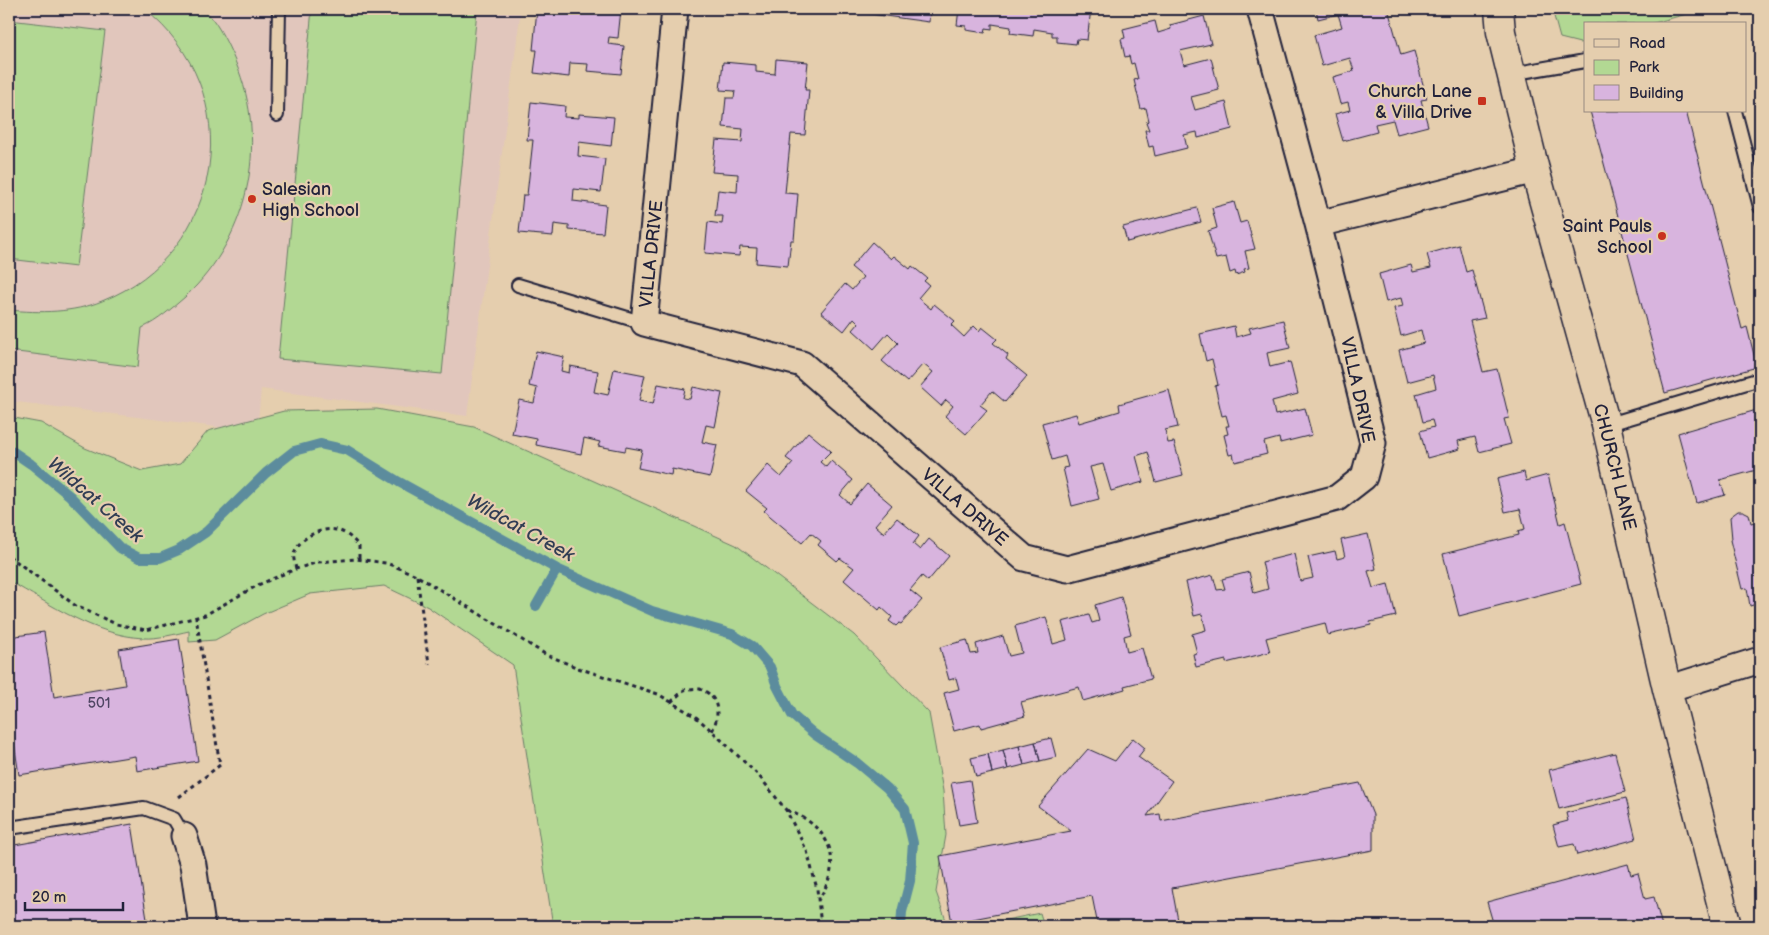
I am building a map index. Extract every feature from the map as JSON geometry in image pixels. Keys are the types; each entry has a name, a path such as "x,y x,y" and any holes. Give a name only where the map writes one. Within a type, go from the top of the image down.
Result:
{"street":[{"name":"VILLA DRIVE","path":"675,9 644,323 802,364 1024,558 1067,569 1337,498 1364,477 1373,443 1318,224 1260,9"},
{"name":"CHURCH LANE","path":"1499,9 1501,32 1535,170 1606,425 1667,689 1727,926"},
{"path":"1318,224 1535,170"},
{"path":"1667,689 1760,660"},
{"path":"184,836 193,865 202,926"}],"lane":[{"path":"277,115 279,9"},
{"path":"1512,74 1584,61"},
{"path":"1735,112 1760,207"},
{"path":"518,285 644,323"},
{"path":"1606,425 1760,379"},
{"path":"9,828 144,808 174,820 184,836"}],"path":[{"path":"296,569 294,555 298,545 306,537 322,530 336,530 349,536 359,546 359,560"},
{"path":"9,556 76,606 116,624 146,630 205,614 258,585 318,562 359,560 386,563 417,576 448,593 545,654 578,668 658,694 696,717 759,776 786,810 806,851 819,900 821,926"},
{"path":"417,576 429,664"},
{"path":"164,815 176,799 220,766 196,617"},
{"path":"671,702 684,690 700,689 710,695 718,706 716,723 712,731"},
{"path":"786,810 804,818 823,835 831,850 832,870 826,888 819,900"}],"shaded area":[{"name":"Salesian High School","path":"9,9 521,9 467,416 261,389 257,432 9,401"}],"green space":[{"path":"144,9 204,9 216,24 232,54 244,85 250,118 251,151 248,183 239,214 226,244 208,272 175,306 142,328 138,367 9,351 9,310 33,312 68,310 102,301 144,278 176,246 197,209 209,167 210,125 199,82 177,43"},
{"path":"312,9 477,10 442,374 278,359"},
{"path":"1552,9 1705,9 1657,22 1584,22 1584,41 1580,43 1560,38"},
{"path":"9,20 105,31 76,267 9,259"},
{"path":"377,409 474,427 736,545 854,635 929,713 943,791 946,835 936,892 948,926 553,926 513,665 428,607 384,586 310,594 263,614 215,640 189,642 189,631 143,638 107,631 73,617 9,581 9,417 41,423 85,448 142,471 180,464 208,431 284,411"},
{"path":"1040,913 1044,926 977,926"},
{"path":"1335,920 1342,926 1289,926 1291,924"}],"building":[{"path":"537,9 621,9 618,38 609,37 608,44 624,46 621,74 587,71 588,64 570,63 569,77 534,73 537,50 533,50"},
{"path":"771,9 788,9 788,12 771,11"},
{"path":"857,9 930,9 929,22 856,12"},
{"path":"959,9 1091,9 1087,40 1077,39 1076,44 1057,42 1057,36 1052,36 1052,32 1034,29 1033,36 1010,33 1011,27 992,24 992,29 986,28 985,33 966,30 966,26 957,25"},
{"path":"1316,9 1388,9 1401,55 1414,51 1427,99 1421,100 1428,126 1397,134 1393,120 1375,124 1377,132 1343,141 1335,114 1350,110 1348,102 1340,104 1333,77 1354,71 1350,58 1322,66 1314,35 1342,27 1338,14 1318,19"},
{"path":"1204,16 1211,44 1180,51 1184,65 1211,58 1219,90 1191,97 1195,110 1226,102 1232,129 1198,138 1197,132 1184,135 1187,148 1155,156 1153,146 1149,147 1145,130 1149,130 1146,122 1149,121 1146,108 1141,109 1134,80 1138,79 1134,63 1131,64 1129,56 1125,57 1121,39 1125,38 1123,29 1155,21 1158,33 1171,29 1170,25"},
{"path":"776,59 808,62 805,90 809,90 805,135 791,134 785,193 798,194 794,240 791,240 788,266 756,263 757,248 740,247 739,256 705,253 708,222 722,224 723,216 715,216 718,190 737,192 738,174 712,172 716,140 742,142 743,129 723,127 726,98 734,98 735,91 720,90 723,62 756,65 756,72 775,74"},
{"path":"531,102 565,106 564,117 579,118 579,114 614,117 611,146 579,142 578,156 605,159 601,192 574,189 573,201 606,205 603,233 569,230 569,226 554,224 553,236 519,233 523,195 527,195 533,140 527,140"},
{"path":"1590,112 1686,112 1742,329 1747,327 1757,367 1665,393"},
{"path":"1234,202 1240,223 1247,221 1255,249 1245,251 1249,268 1244,269 1245,272 1236,275 1235,271 1230,273 1226,257 1216,259 1208,231 1217,228 1212,208"},
{"path":"1197,208 1201,222 1127,242 1123,227"},
{"path":"872,242 891,259 894,256 910,269 912,266 927,278 924,281 929,285 918,298 931,309 934,304 955,321 951,325 964,337 974,326 979,331 982,327 997,339 993,343 1008,355 1006,359 1027,376 1005,402 992,391 980,405 987,410 966,434 945,416 953,406 946,400 941,406 920,387 933,372 923,364 907,382 882,361 898,343 888,333 874,349 853,330 859,323 854,318 844,331 821,312 845,284 852,290 863,277 851,267"},
{"path":"1459,245 1466,272 1472,270 1485,318 1470,321 1483,372 1497,369 1509,418 1504,419 1511,444 1479,452 1475,437 1458,441 1460,449 1427,458 1420,431 1434,427 1432,420 1423,422 1416,394 1436,388 1433,375 1407,382 1399,350 1424,343 1421,330 1401,336 1394,308 1403,306 1401,298 1386,302 1379,274 1411,265 1413,272 1431,268 1427,254"},
{"path":"1283,320 1290,348 1267,353 1270,367 1290,362 1298,394 1272,401 1275,415 1305,408 1312,435 1280,443 1279,438 1264,442 1267,454 1235,462 1233,454 1229,455 1224,435 1228,434 1226,426 1229,426 1226,415 1222,416 1215,386 1218,385 1212,359 1206,361 1200,334 1234,326 1236,337 1251,333 1249,328"},
{"path":"536,351 564,357 561,371 569,373 570,366 598,371 594,392 608,395 614,369 645,375 639,401 653,404 658,384 685,389 683,398 690,399 693,387 722,393 715,427 706,425 702,442 717,445 710,477 672,469 671,475 638,468 642,450 626,447 625,451 598,446 600,442 584,438 581,454 536,445 537,439 512,434 519,400 534,403 537,388 529,386"},
{"path":"1169,390 1178,427 1165,430 1168,443 1174,442 1183,475 1156,482 1148,452 1136,456 1143,482 1111,491 1103,464 1090,467 1099,499 1072,506 1063,468 1068,467 1065,456 1052,460 1042,423 1076,414 1079,423 1120,411 1119,404"},
{"path":"1760,409 1760,469 1720,480 1725,495 1697,503 1678,433"},
{"path":"808,432 831,451 820,462 826,467 831,461 853,480 840,495 850,504 867,484 892,505 875,525 884,533 897,518 919,536 913,544 920,550 929,539 949,556 928,581 922,576 910,590 922,600 901,624 899,623 896,626 889,621 892,617 881,607 879,610 844,580 854,568 840,558 837,561 818,545 821,541 811,533 802,543 764,511 767,508 746,491 768,465 781,477 793,463 786,458"},
{"path":"1524,472 1526,481 1548,475 1560,524 1565,522 1581,584 1459,616 1443,554 1519,535 1518,531 1525,529 1520,509 1505,512 1497,479"},
{"path":"1738,511 1749,514 1751,523 1755,522 1757,529 1760,528 1760,603 1750,606 1747,588 1742,589 1730,540 1732,539 1730,517"},
{"path":"1368,534 1376,569 1368,571 1373,588 1388,584 1396,616 1370,622 1371,625 1328,635 1325,623 1266,638 1270,652 1226,663 1226,660 1196,667 1193,654 1197,653 1192,634 1206,630 1202,614 1194,616 1186,582 1213,575 1217,590 1225,589 1222,579 1249,572 1254,593 1268,589 1262,562 1294,554 1300,581 1313,578 1308,557 1335,551 1337,559 1345,557 1341,540"},
{"path":"1121,597 1131,634 1124,636 1127,652 1142,648 1151,679 1124,686 1125,689 1083,701 1079,687 1021,702 1025,716 981,728 980,724 954,731 944,693 959,689 956,678 949,680 940,647 967,640 971,654 978,653 976,644 1003,636 1009,656 1022,653 1015,626 1046,617 1053,644 1067,640 1062,622 1089,615 1092,623 1099,621 1095,605"},
{"path":"44,632 54,697 125,685 119,649 179,639 198,761 137,771 135,756 19,775 9,710 9,637"},
{"path":"1760,700 1760,719 1755,701"},
{"path":"1051,738 1056,757 1040,761 1035,742"},
{"path":"1133,738 1145,748 1138,757 1172,781 1147,816 1160,814 1161,821 1360,783 1373,815 1373,850 1172,888 1179,926 1098,926 1092,896 952,923 940,856 1071,831 1038,806 1088,749 1115,761"},
{"path":"1035,742 1040,761 1024,765 1019,746"},
{"path":"1019,746 1024,765 1008,769 1003,750"},
{"path":"1003,750 1008,769 992,773 988,754"},
{"path":"1615,753 1625,792 1559,809 1549,770"},
{"path":"988,754 992,773 976,777 971,758"},
{"path":"970,780 977,822 959,825 951,783"},
{"path":"1626,798 1636,839 1577,855 1574,844 1559,847 1553,825 1568,821 1566,813"},
{"path":"132,824 148,926 9,926 9,846"},
{"path":"1628,864 1631,875 1638,873 1645,899 1654,897 1662,926 1494,926 1487,902"}],"waterway":[{"name":"Wildcat Creek","path":"9,449 31,464 70,496 120,548 139,558 160,558 179,550 206,532 266,473 294,451 320,444 347,450 399,482 557,569 652,611 732,634 752,646 770,667 777,686 792,715 814,734 857,763 887,788 905,809 913,843 910,881 902,912 901,926"},
{"path":"536,606 557,569"}],"place":[{"name":"Church Lane & Villa Drive","path":"1482,101"},
{"name":"Salesian High School","path":"252,199"},
{"name":"Saint Pauls School","path":"1662,236"}]}
